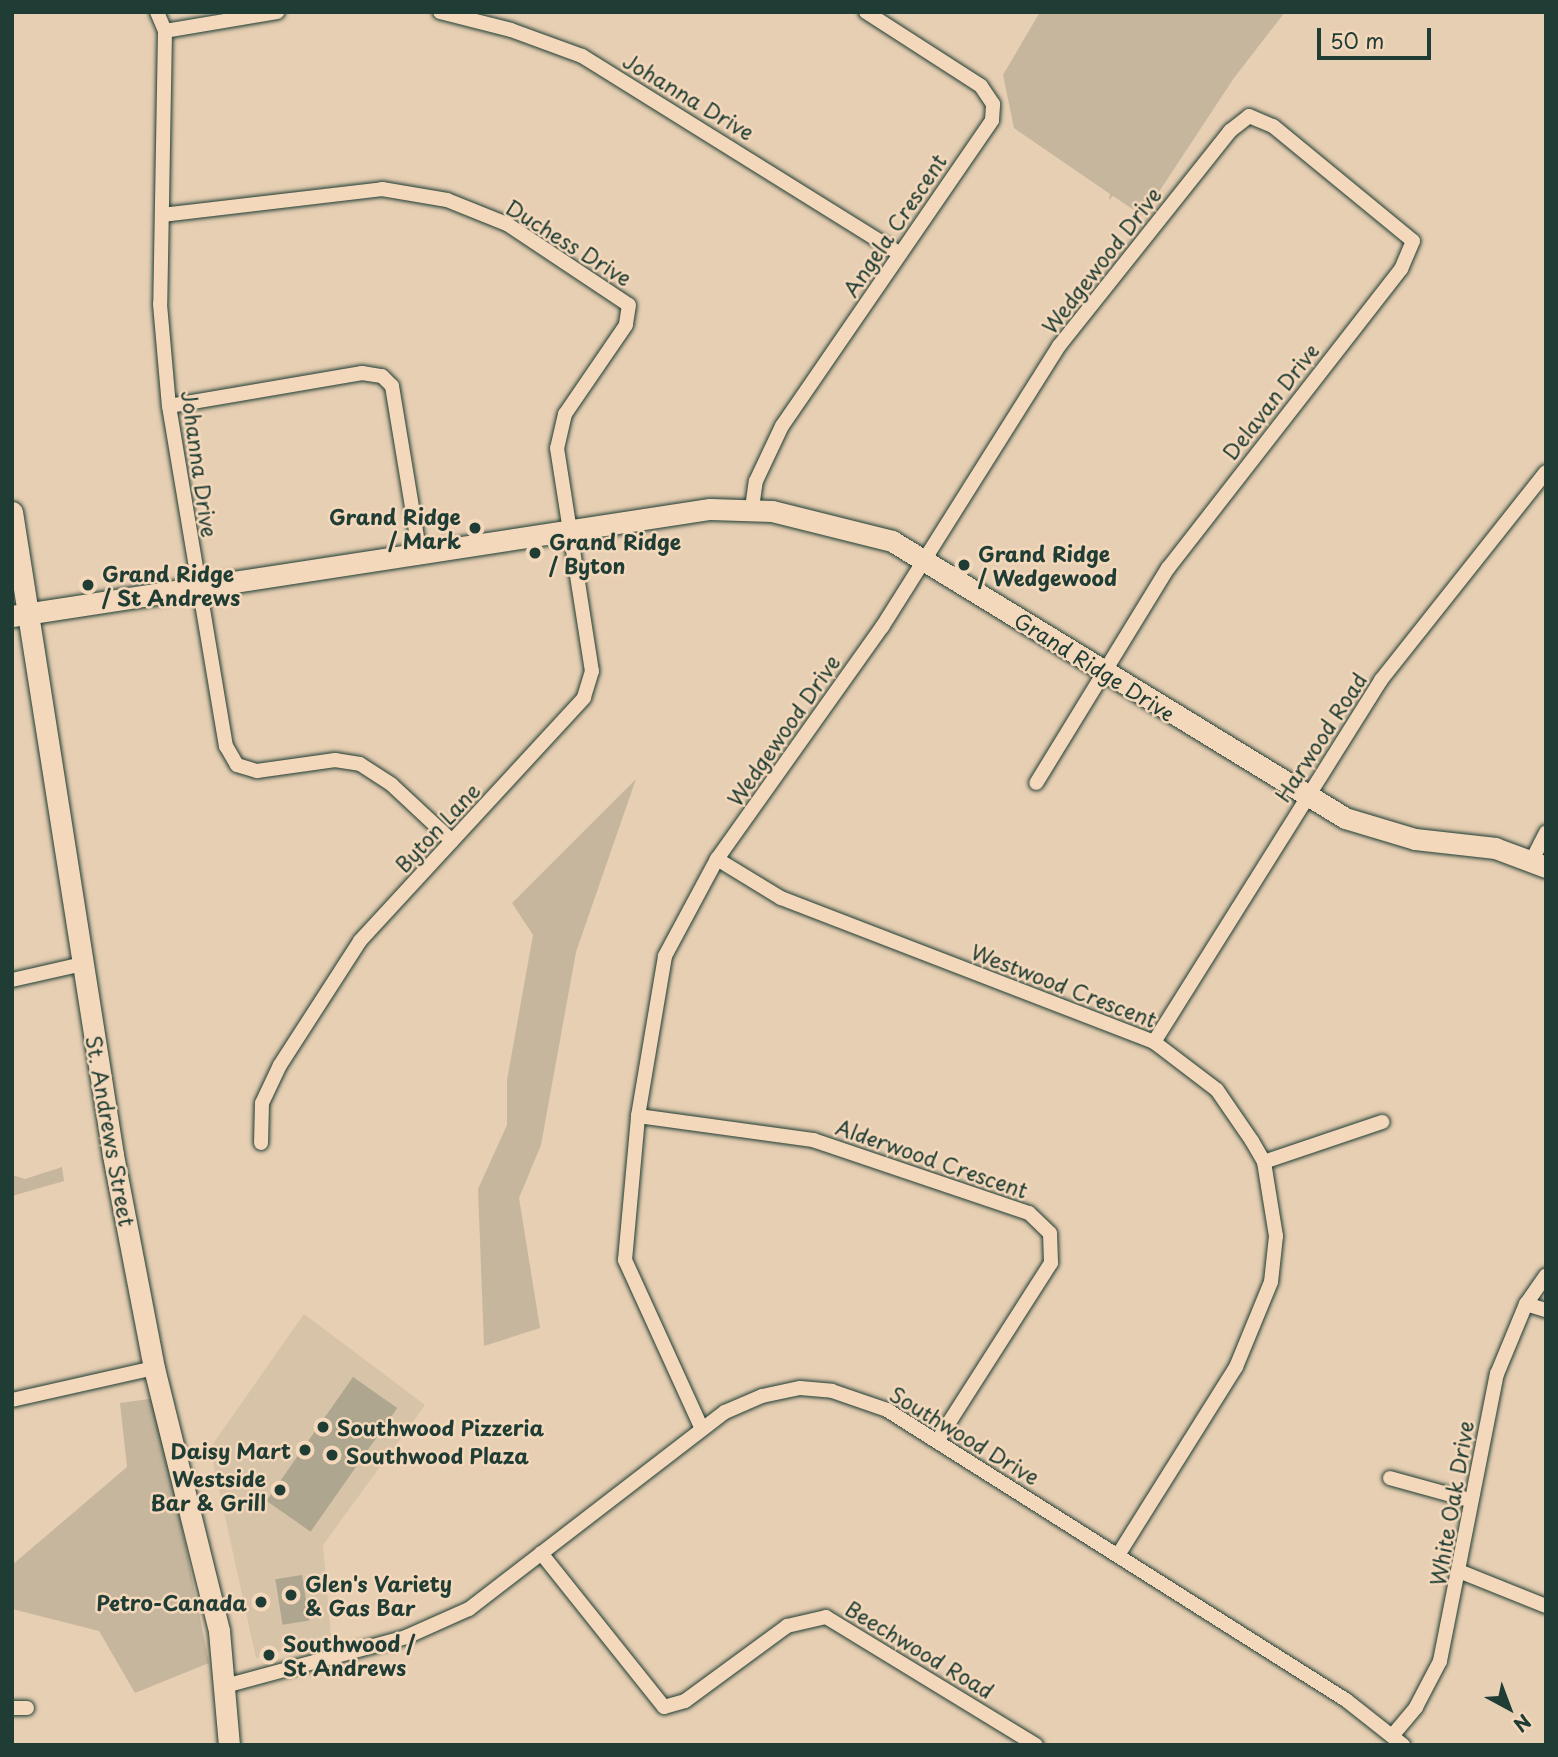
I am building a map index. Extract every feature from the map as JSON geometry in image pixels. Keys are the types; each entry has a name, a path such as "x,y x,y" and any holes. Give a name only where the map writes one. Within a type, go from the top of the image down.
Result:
{"street":[{"path":"157,12 165,31 277,12"},
{"name":"Johanna Drive","path":"439,12 582,56 900,253"},
{"name":"Angela Crescent","path":"752,508 756,481 782,426 992,120 993,104 981,86 866,12"},
{"name":"Johanna Drive","path":"165,31 160,304 169,406 226,746 237,765 257,771 335,760 360,764 392,785 453,841"},
{"name":"Delavan Drive","path":"1036,782 1168,568 1401,269 1413,241 1273,126 1249,116 1230,131"},
{"name":"Wedgewood Drive","path":"702,1429 625,1260 638,1116 665,956 717,859 925,560 1059,346 1230,131"},
{"name":"Duchess Drive","path":"162,215 382,190 447,200 507,224 612,290 629,305 626,325 565,414 557,448 570,530"},
{"path":"169,406 362,373 382,376 392,386 420,555"},
{"name":"Harwood Road","path":"1154,1042 1381,680 1546,472"},
{"name":"Grand Ridge Drive","path":"20,615 198,590 710,509 752,508 875,534 925,560 1306,796 1392,835 1495,848 1539,864"},
{"name":"St. Andrews Street","path":"12,512 20,615 154,1368 204,1557 225,1686 229,1745"},
{"name":"Byton Lane","path":"261,1143 262,1103 280,1065 360,941 584,698 590,685 570,530"},
{"path":"1539,864 1546,832"},
{"name":"Westwood Crescent","path":"717,859 781,898 1154,1042 1217,1090 1264,1162 1276,1236 1271,1282 1256,1328 1118,1555"},
{"path":"12,980 83,964"},
{"name":"Alderwood Crescent","path":"638,1116 813,1139 1029,1213 1050,1233 1051,1263 937,1441"},
{"path":"1264,1162 1382,1122"},
{"name":"White Oak Drive","path":"1398,1740 1440,1661 1497,1374 1526,1304 1546,1275"},
{"path":"1526,1304 1546,1310"},
{"path":"12,1400 154,1368"},
{"name":"Southwood Drive","path":"225,1686 436,1626 470,1609 702,1429 762,1396 800,1388 861,1399 937,1441 1346,1700 1398,1740"},
{"path":"1391,1478 1470,1500"},
{"name":"Beechwood Road","path":"541,1553 664,1707 685,1701 787,1626 826,1618 838,1620 1036,1745"},
{"path":"1459,1571 1546,1606"}],"shaded area":[{"path":"1040,12 1285,12 1234,78 1143,216 1113,196 1109,200 1110,194 1014,128 1003,75"},
{"path":"636,779 576,952 541,1145 519,1198 540,1328 484,1346 478,1189 507,1125 507,1080 533,935 512,903"},
{"path":"62,1167 64,1181 12,1196 12,1175 25,1179"},
{"path":"304,1314 425,1405 323,1545 331,1636 256,1658 210,1448"},
{"path":"156,1398 209,1663 135,1693 99,1631 12,1609 12,1565 127,1467 120,1403"}],"building":[{"name":"Southwood Plaza","path":"353,1377 397,1408 311,1532 266,1501"},
{"name":"Glen's Variety & Gas Bar","path":"302,1575 309,1620 283,1625 275,1579"}],"place":[{"name":"Grand Ridge / Mark","path":"475,528"},
{"name":"Grand Ridge / Byton","path":"535,553"},
{"name":"Grand Ridge / Wedgewood","path":"964,565"},
{"name":"Grand Ridge / St Andrews","path":"88,585"},
{"name":"Southwood Pizzeria","path":"323,1427"},
{"name":"Daisy Mart","path":"305,1450"},
{"name":"Southwood Plaza","path":"332,1455"},
{"name":"Westside Bar & Grill","path":"280,1490"},
{"name":"Glen's Variety & Gas Bar","path":"291,1595"},
{"name":"Petro-Canada","path":"261,1602"},
{"name":"Southwood / St Andrews","path":"269,1655"}]}
